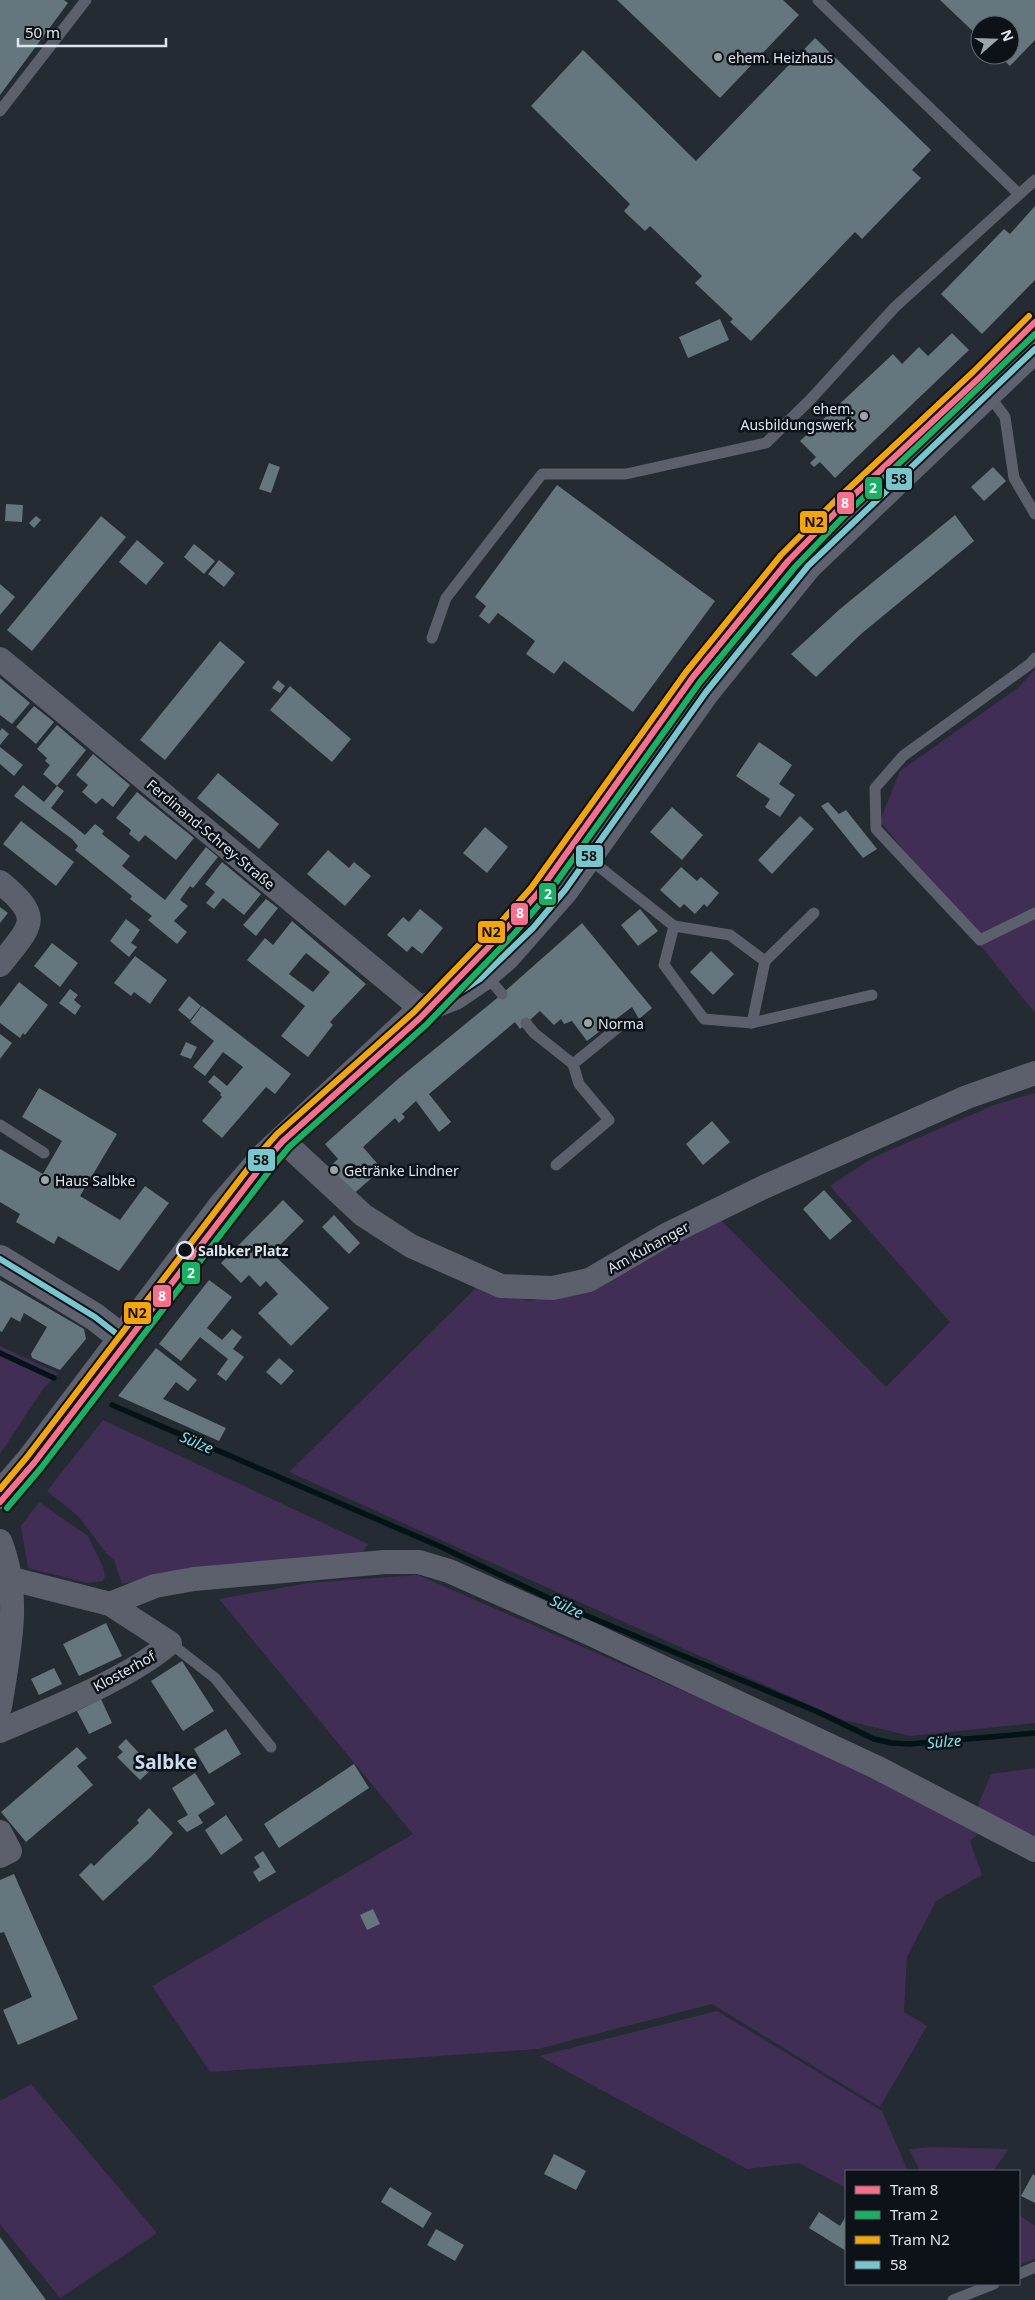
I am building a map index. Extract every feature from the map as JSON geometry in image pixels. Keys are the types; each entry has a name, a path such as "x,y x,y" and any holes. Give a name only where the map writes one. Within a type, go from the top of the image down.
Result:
{"main road":[{"path":"0,1494 31,1459 222,1206 281,1139 422,1010 455,996 494,984 588,858 706,692 808,566 1035,349"},
{"path":"0,1259 95,1317 122,1338"}],"street":[{"name":"Ferdinand-Schrey-Straße","path":"0,659 422,1010"},
{"path":"0,882 22,901 29,917 26,931 0,965"},
{"name":"Am Kuhanger","path":"281,1139 363,1215 411,1246 501,1286 552,1288 589,1280 666,1235 766,1186 967,1096 1035,1073"},
{"path":"0,1541 12,1579 12,1629 0,1707"},
{"path":"110,1604 148,1588 186,1580 384,1562 427,1564 449,1571 591,1634 876,1767 1035,1850"},
{"name":"Klosterhof","path":"0,1731 62,1704 140,1664 170,1643 110,1604 12,1579"},
{"path":"0,1832 10,1851 0,1856"}],"lane":[{"path":"0,111 86,0"},
{"path":"818,0 1019,194"},
{"path":"432,638 446,598 542,474 626,474 766,443 810,400 895,307 1035,180"},
{"path":"988,395 1005,417 1014,478 1035,514"},
{"path":"1033,664 903,756 875,788 876,829 980,940 1035,913"},
{"path":"588,858 674,926 730,935 765,961"},
{"path":"752,1024 765,961 814,913"},
{"path":"674,926 664,965 704,1019 752,1024 872,995"},
{"path":"526,1023 534,1033 573,1064 579,1084 609,1120 556,1165"},
{"path":"573,1064 621,1025"},
{"path":"0,1125 44,1153"},
{"path":"170,1643 214,1678 271,1747"},
{"path":"1020,2274 1035,2267"},
{"path":"953,2300 991,2285"}],"shaded area":[{"path":"1035,669 1035,1013 880,821 900,771 1019,687"},
{"path":"1035,1093 1035,1723 911,1736 843,1720 289,1472 478,1286 530,1301 561,1295 720,1219 886,1387 950,1322 830,1186 874,1157 994,1105"},
{"path":"0,1346 58,1373 43,1389 0,1454"},
{"path":"103,1420 368,1544 358,1560 171,1575 122,1584 114,1560 106,1553 78,1516 47,1491"},
{"path":"39,1502 88,1536 103,1567 105,1576 103,1581 87,1583 28,1568 21,1526"},
{"path":"418,1575 741,1716 976,1825 979,1833 970,1841 982,1875 936,1901 907,1957 904,2012 927,2026 880,2107 712,2004 538,2049 210,2072 152,1986 413,1834 219,1599 308,1583"},
{"path":"1035,1768 1035,1839 977,1808 991,1774"},
{"path":"717,2011 882,2111 908,2170 845,2170 845,2187 799,2163 747,2169 539,2056"},
{"path":"31,2084 157,2233 60,2298 0,2224 0,2101"},
{"path":"930,2147 1009,2149 994,2170 920,2170 909,2149"},
{"path":"1020,2216 1035,2226 1035,2259 1020,2265"}],"building":[{"path":"0,0 64,0 68,3 0,95"},
{"name":"ehem. Heizhaus","path":"617,0 783,0 799,15 720,98"},
{"path":"940,0 1035,0 1035,40 1020,56 1020,15 970,15 970,28"},
{"path":"815,38 931,150 912,170 921,178 862,239 855,232 751,341 730,322 733,319 695,283 702,276 650,226 645,231 631,218 624,211 630,204 531,106 583,50 696,161"},
{"path":"1035,206 1035,280 982,334 941,294 1004,229 1010,234"},
{"path":"720,319 729,340 688,358 679,337"},
{"name":"ehem. Ausbildungswerk","path":"952,333 969,350 835,478 820,462 814,467 810,463 816,457 800,441 893,354 902,364 919,347 928,356"},
{"path":"269,463 280,467 271,493 259,489"},
{"path":"993,467 1006,481 984,501 971,487"},
{"path":"557,485 715,601 633,712 564,661 554,674 526,654 535,641 498,613 489,624 479,616 486,606 475,597"},
{"path":"6,504 23,505 22,522 5,521"},
{"path":"955,515 974,541 861,634 816,677 791,654 840,609"},
{"path":"36,516 41,520 34,528 29,523"},
{"path":"101,516 126,537 32,651 7,630"},
{"path":"137,540 164,563 146,585 119,562"},
{"path":"194,544 215,561 204,574 184,557"},
{"path":"219,560 235,573 224,587 208,574"},
{"path":"0,584 15,597 0,615"},
{"path":"220,641 245,662 165,760 140,740"},
{"path":"0,678 30,703 12,724 0,715"},
{"path":"278,680 285,686 280,693 272,688"},
{"path":"290,686 351,739 332,762 270,710"},
{"path":"34,706 54,722 36,744 16,727"},
{"path":"57,725 86,750 57,786 43,774 50,765 45,761 47,758 37,749"},
{"path":"2,728 9,734 0,745 0,731"},
{"path":"759,742 792,765 779,784 795,795 780,817 765,807 770,799 736,776"},
{"path":"0,747 23,765 14,776 0,764"},
{"path":"93,754 130,785 113,807 102,798 96,804 82,792 88,785 76,775"},
{"path":"218,773 279,824 259,849 197,798"},
{"path":"23,785 44,802 57,786 64,791 51,808 85,835 95,824 104,831 102,834 130,856 122,866 165,900 206,847 218,857 193,888 190,886 180,900 188,906 174,921 187,932 177,944 148,920 152,916 130,899 132,896 75,850 78,846 72,839 14,796"},
{"path":"137,792 194,838 176,860 145,835 139,842 129,834 131,830 116,818"},
{"path":"828,802 839,814 846,810 877,849 863,858 821,806"},
{"path":"672,807 703,835 682,860 650,832"},
{"path":"800,816 814,829 772,874 758,860"},
{"path":"21,821 74,862 56,886 3,844"},
{"path":"485,827 508,847 487,873 463,853"},
{"path":"328,850 349,868 354,862 371,876 345,906 307,874"},
{"path":"222,862 261,894 244,915 223,898 214,909 206,903 215,892 205,884"},
{"path":"681,867 697,881 701,877 719,893 707,907 704,904 695,914 684,904 680,908 660,890"},
{"path":"266,899 278,908 256,936 243,925"},
{"path":"0,907 8,913 0,923"},
{"path":"420,909 443,928 422,954 412,946 407,952 387,935 403,917 409,922"},
{"path":"640,909 658,931 638,946 621,925"},
{"path":"126,919 140,930 131,943 137,947 129,957 110,941"},
{"path":"292,921 366,984 330,1022 333,1025 308,1057 281,1036 305,1006 247,960 265,938 273,945","holes":["306,953 330,972 313,992 289,974"]},
{"path":"582,923 652,1008 639,1019 632,1007 587,1041 572,1021 564,1024 561,1019 554,1025 540,1011 520,1029 515,1022 429,1094 451,1122 439,1132 416,1101 402,1114 405,1117 399,1123 395,1118 363,1147 382,1169 351,1196 326,1170 338,1159 325,1144 398,1079 496,999"},
{"path":"52,943 78,963 60,987 34,966"},
{"path":"711,951 734,974 713,995 690,972"},
{"path":"135,956 167,980 150,1004 134,992 131,996 114,983"},
{"path":"19,982 48,1005 25,1035 23,1033 20,1038 0,1023 0,1007"},
{"path":"70,989 78,995 74,1000 81,1006 75,1015 59,1003"},
{"path":"189,996 201,1006 190,1020 178,1010"},
{"path":"202,1006 291,1074 275,1094 266,1087 222,1138 202,1121 222,1097 221,1093 208,1082 214,1075 227,1086 243,1067 223,1052 205,1076 193,1067 214,1041 190,1022"},
{"path":"0,1034 12,1043 0,1059"},
{"path":"186,1042 197,1047 191,1059 180,1055"},
{"name":"Haus Salbke","path":"39,1088 117,1134 80,1196 120,1220 145,1186 169,1203 119,1271 58,1236 54,1244 16,1222 20,1214 0,1202 0,1149 43,1174 62,1141 22,1117"},
{"path":"712,1121 730,1142 703,1165 686,1144"},
{"path":"824,1190 852,1221 830,1240 803,1209"},
{"path":"283,1200 304,1221 272,1253 329,1308 291,1346 258,1313 278,1294 266,1281 260,1287 249,1275 241,1283 221,1263"},
{"path":"334,1215 360,1243 349,1254 322,1227"},
{"path":"0,1280 84,1329 86,1339 60,1370 32,1358 31,1354 47,1327 24,1313 20,1322 11,1317 2,1332 0,1331"},
{"path":"209,1280 232,1297 207,1328 222,1340 232,1329 242,1337 233,1349 244,1357 226,1381 217,1374 228,1359 200,1337 181,1361 159,1344"},
{"path":"156,1348 197,1380 188,1391 176,1382 163,1399 226,1428 219,1441 118,1396"},
{"path":"279,1358 294,1371 281,1385 266,1372"},
{"path":"106,1623 122,1656 79,1676 63,1644"},
{"path":"182,1661 214,1711 183,1731 151,1681"},
{"path":"54,1668 62,1684 39,1695 31,1679"},
{"path":"101,1699 112,1723 89,1734 77,1711"},
{"path":"226,1729 241,1754 209,1774 194,1749"},
{"path":"126,1739 153,1768 140,1780 117,1757 123,1752 118,1747"},
{"path":"77,1747 87,1758 77,1766 93,1785 26,1842 1,1812"},
{"path":"354,1764 369,1788 279,1848 264,1824"},
{"path":"195,1773 215,1804 198,1815 203,1823 187,1832 177,1821 188,1815 172,1788"},
{"path":"149,1808 173,1833 151,1857 103,1901 79,1875 91,1863 94,1866 139,1823 137,1820"},
{"path":"226,1815 243,1840 221,1855 205,1830"},
{"path":"263,1851 276,1872 259,1882 253,1872 260,1867 254,1857"},
{"path":"14,1874 78,2019 18,2045 3,2010 32,1997 4,1932 0,1933 0,1880"},
{"path":"373,1909 380,1924 367,1930 360,1915"},
{"path":"554,2154 586,2171 576,2190 544,2174"},
{"path":"1033,2174 1035,2176 1035,2203 1021,2196"},
{"path":"390,2187 432,2213 423,2228 381,2202"},
{"path":"819,2212 840,2226 845,2218 845,2250 809,2228"},
{"path":"436,2229 464,2245 455,2261 427,2245"},
{"path":"0,2237 46,2300 0,2300"}],"waterway":[{"name":"Sülze","path":"0,1353 54,1378"},
{"name":"Sülze","path":"112,1405 439,1546 580,1613 818,1712 874,1739 910,1744 1035,1733"}],"tram line":[{"name":"N2","path":"0,1489 27,1457 260,1153 277,1134 414,1012 531,888 686,672 781,555 1029,316"},
{"name":"8","path":"0,1502 34,1463 267,1159 283,1141 420,1018 538,893 693,677 788,561 838,510 979,378 1035,322"},
{"name":"2","path":"7,1508 41,1468 289,1147 426,1025 513,935 545,898 700,682 795,567 844,516 1035,334"}],"transit line":[{"name":"58","path":"122,1338 222,1206 265,1156 422,1009 446,1001 480,979 533,928 565,890 706,692 808,566 1035,349"},
{"name":"58","path":"0,1259 95,1317 122,1338"}],"place":[{"name":"ehem. Heizhaus","path":"718,57"},
{"name":"ehem. Ausbildungswerk","path":"864,416"},
{"name":"Norma","path":"588,1023"},
{"name":"Getränke Lindner","path":"334,1170"},
{"name":"Haus Salbke","path":"45,1180"},
{"name":"Salbker Platz","path":"185,1250"}],"district":[{"name":"Salbke","path":"166,1762"}]}
